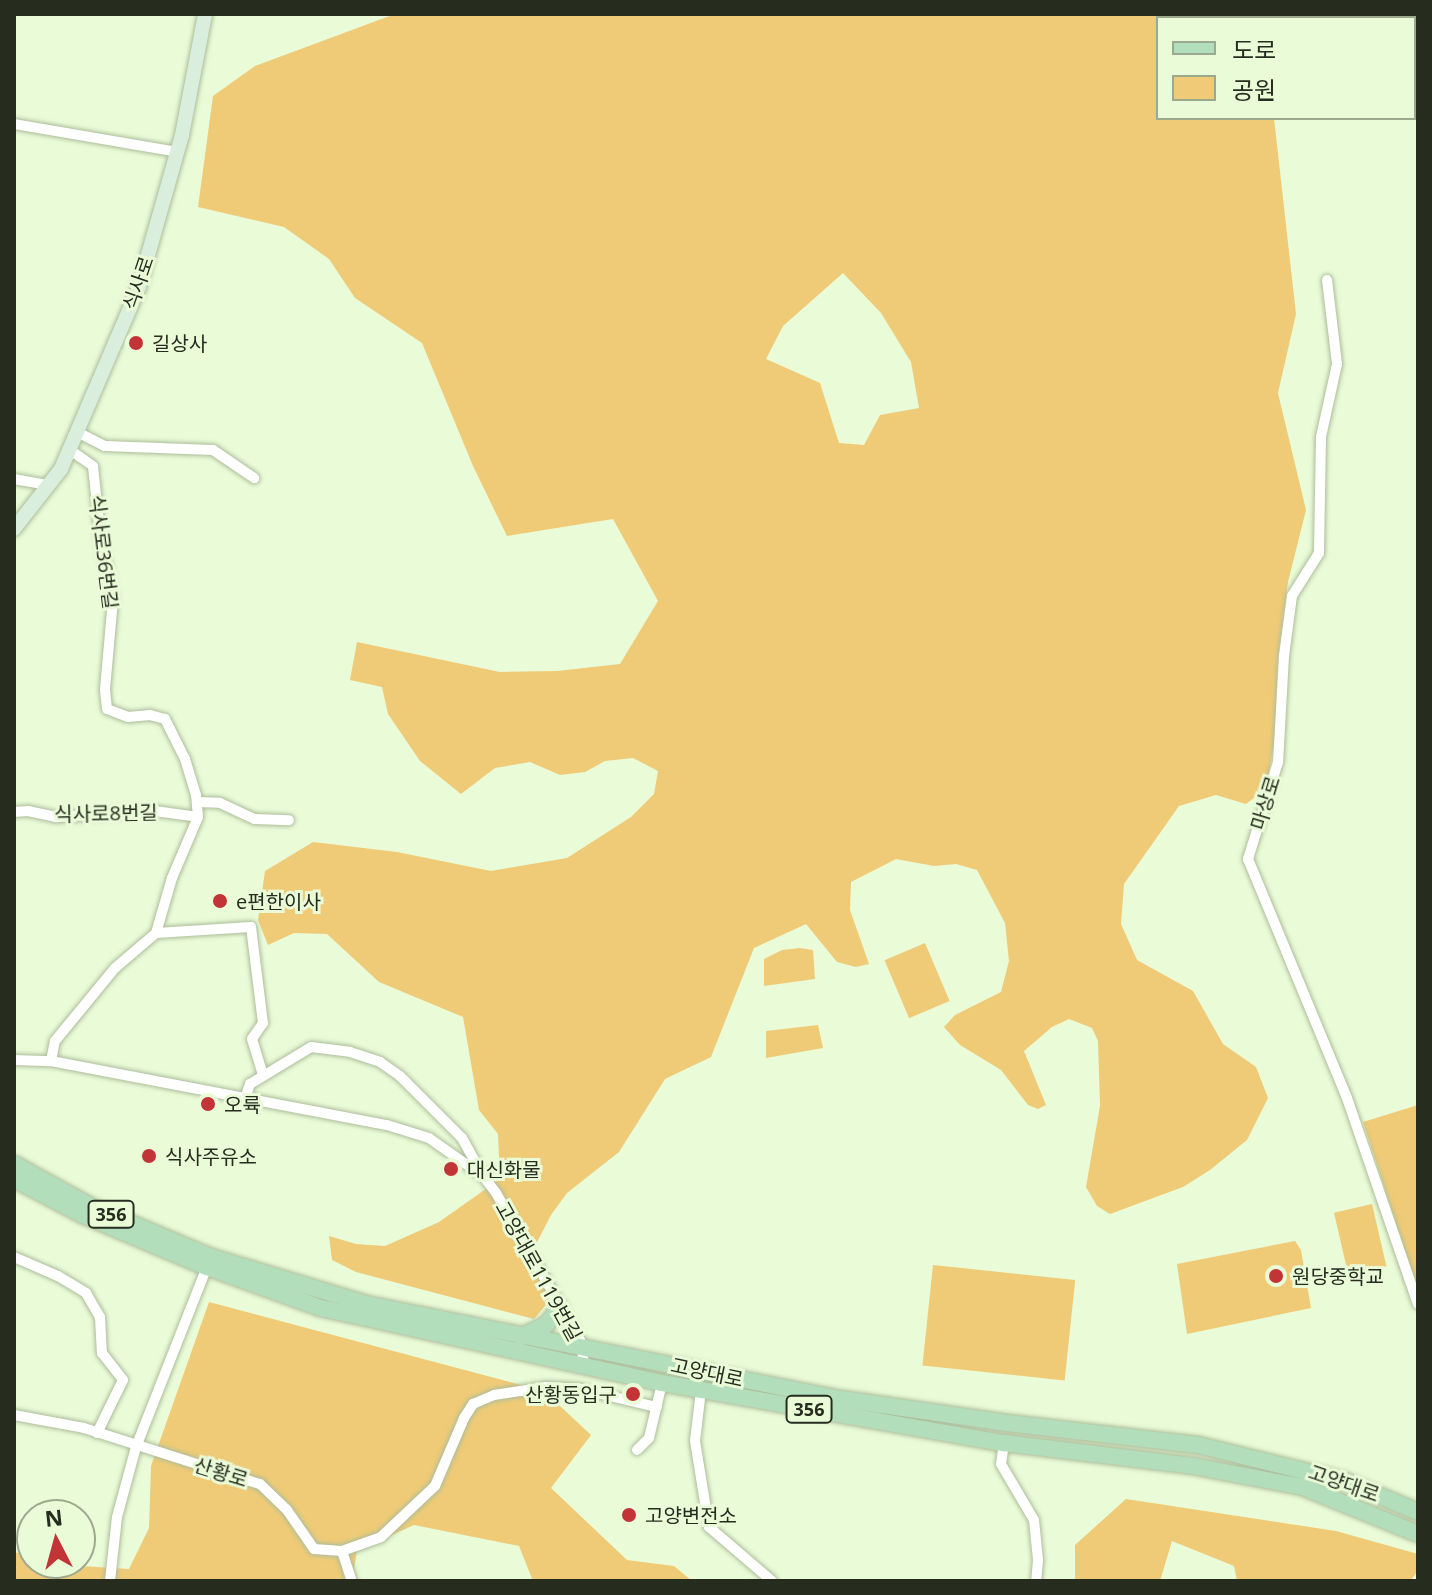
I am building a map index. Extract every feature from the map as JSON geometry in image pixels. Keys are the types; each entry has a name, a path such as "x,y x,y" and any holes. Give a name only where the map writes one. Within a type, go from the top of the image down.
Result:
{"main road":[{"name":"고양대로","path":"14,1164 90,1206 211,1257 370,1305 834,1398 1007,1423 1198,1445 1345,1481 1418,1512"},
{"name":"고양대로","path":"14,1179 83,1215 207,1267 321,1308 662,1383 1004,1443 1193,1466 1303,1487 1417,1531"},
{"path":"521,1337 546,1325 560,1308"}],"street":[{"name":"식사로","path":"14,529 48,485 69,449 139,287 177,152 205,14"},
{"path":"14,124 177,152"},
{"name":"마상로","path":"1327,280 1337,364 1321,437 1319,553 1292,596 1284,656 1278,762 1248,859 1347,1098 1418,1304"},
{"path":"77,432 105,446 213,450 254,478"},
{"name":"식사로36번길","path":"69,449 93,466 100,533 113,600 105,689 107,709 128,717 150,715 165,719 185,759 197,802 198,817 172,878 156,933"},
{"path":"14,479 48,485"},
{"path":"197,802 220,803 255,819 289,820"},
{"name":"식사로8번길","path":"14,812 28,811 57,817 155,811 198,817"},
{"path":"51,1061 55,1041 115,968 156,933 251,927 263,1023 252,1039 263,1074"},
{"name":"고양대로1119번길","path":"245,1099 250,1084 311,1047 350,1052 380,1062 400,1076 462,1138 581,1346 585,1367"},
{"name":"고양대로1119번길","path":"14,1060 51,1061 387,1125 429,1138 484,1177"},
{"path":"14,1257 58,1276 86,1293 100,1317 102,1353 123,1380 97,1433"},
{"path":"110,1581 117,1517 136,1447 207,1267"},
{"name":"고양대로","path":"637,1450 649,1438 662,1383"},
{"path":"352,1581 342,1551 381,1537 435,1486 473,1404 494,1395 546,1387 580,1389 657,1407"},
{"name":"고양대로","path":"701,1390 695,1441 709,1527 772,1581"},
{"name":"산황로","path":"14,1415 97,1433 260,1484 287,1510 314,1549 342,1551"},
{"path":"1004,1443 1001,1464 1034,1520 1038,1560 1036,1581"}],"green space":[{"path":"395,14 1279,14 1156,16 1156,120 1274,120 1296,314 1278,393 1306,510 1288,582 1278,658 1275,738 1266,789 1246,804 1216,795 1179,806 1124,884 1121,924 1137,960 1193,991 1223,1044 1256,1067 1268,1098 1247,1140 1183,1187 1110,1214 1097,1206 1086,1187 1100,1106 1098,1041 1092,1028 1069,1019 1052,1027 1024,1051 1046,1105 1038,1109 1028,1105 1001,1070 960,1045 944,1027 955,1015 1001,992 1009,961 1005,923 977,870 956,864 934,866 896,859 851,882 850,910 869,964 856,967 837,962 806,924 754,948 711,1057 665,1079 619,1152 567,1193 551,1215 531,1254 550,1300 534,1319 356,1272 332,1260 329,1236 356,1244 385,1246 439,1222 500,1179 498,1134 479,1110 463,1017 379,982 327,934 294,933 268,945 258,920 265,871 313,842 397,852 491,871 567,858 631,817 654,794 658,771 633,758 605,761 585,772 560,775 530,762 495,768 461,794 420,761 388,714 382,687 350,680 357,642 500,672 557,671 620,664 658,601 613,519 507,536 473,466 422,343 355,298 329,259 284,227 198,207 213,96 255,66","holes":["843,273 881,313 911,362 919,408 880,415 864,445 839,443 820,383 766,359 783,326"]},
{"path":"925,943 950,1001 909,1018 884,960"},
{"path":"782,950 813,950 815,979 764,986 764,959"},
{"path":"818,1025 823,1048 766,1058 766,1031"},
{"path":"1418,1105 1418,1291 1363,1122"},
{"path":"1372,1204 1386,1266 1348,1275 1334,1213"},
{"path":"1295,1241 1301,1250 1311,1308 1187,1334 1177,1264"},
{"path":"933,1265 1075,1280 1065,1380 922,1365"},
{"path":"209,1302 544,1391 591,1435 551,1488 627,1560 674,1566 692,1581 533,1581 519,1546 414,1525 357,1551 352,1581 14,1581 14,1552 16,1579 96,1579 96,1567 129,1569 149,1528 151,1466"},
{"path":"1126,1499 1336,1531 1418,1554 1418,1571 1410,1581 1237,1581 1234,1566 1172,1541 1160,1581 1075,1581 1075,1545"}],"place":[{"name":"길상사","path":"136,343"},
{"name":"e편한이사","path":"220,901"},
{"name":"오륙","path":"208,1104"},
{"name":"식사주유소","path":"149,1156"},
{"name":"대신화물","path":"451,1169"},
{"name":"원당중학교","path":"1276,1276"},
{"name":"산황동입구","path":"633,1394"},
{"name":"고양변전소","path":"629,1515"}]}
